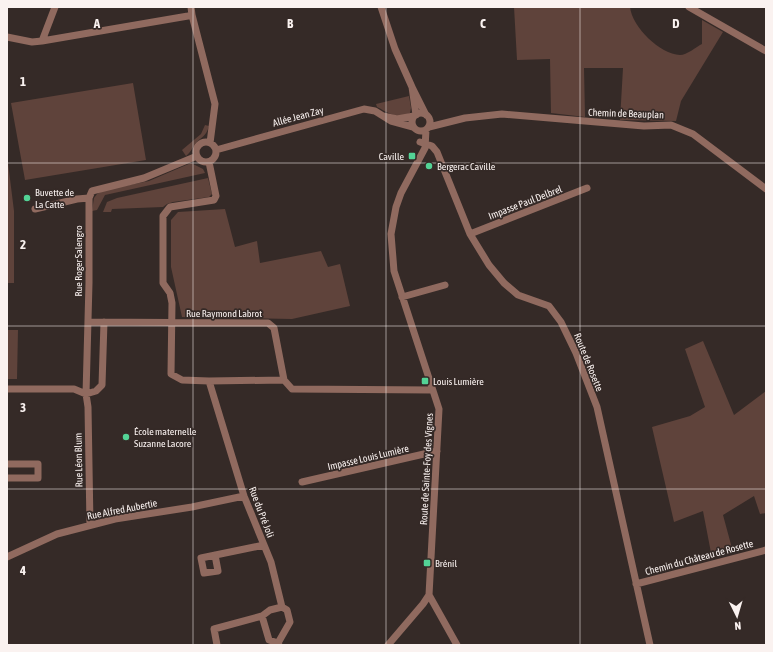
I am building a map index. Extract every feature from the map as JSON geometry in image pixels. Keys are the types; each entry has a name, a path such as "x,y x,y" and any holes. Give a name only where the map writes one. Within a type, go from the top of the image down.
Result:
{"street":[{"path":"42,41 55,7"},
{"path":"191,7 215,104 210,143 216,150 214,159 209,162 201,161 197,156 197,148 200,144 210,143"},
{"path":"381,7 395,49 430,122 428,128 422,131 414,128"},
{"path":"689,7 766,51"},
{"path":"7,36 32,42 42,41 192,15"},
{"path":"412,87 415,116 412,120 414,128 423,143"},
{"name":"Allée Jean Zay","path":"216,150 364,109 375,111 391,121 414,128"},
{"path":"415,116 422,113 427,116"},
{"name":"Chemin de Beauplan","path":"427,116 444,119 515,114 582,122 644,126 671,125 693,134 766,189"},
{"name":"Allée Jean Zay","path":"383,116 397,119 415,116"},
{"name":"Chemin de Beauplan","path":"428,128 465,118"},
{"name":"Route de Sainte-Foy des Vignes","path":"428,128 420,156 401,193 396,207 391,234 394,271 439,409 429,595"},
{"name":"Route de Rosette","path":"423,143 432,146 437,152 470,234 489,265 504,283 518,295 548,306 561,322 567,335 597,408 650,645"},
{"path":"34,209 77,198 89,198 92,191 144,178 197,156"},
{"path":"209,162 216,196 214,200 170,207 162,216 163,283 170,293 172,303 171,374 182,380 284,380 292,389 432,390"},
{"name":"Impasse Paul Delbrel","path":"470,234 587,188"},
{"name":"Rue Roger Salengro","path":"86,394 89,198"},
{"path":"402,297 445,285"},
{"name":"Rue Raymond Labrot","path":"88,322 268,323 274,328 284,380"},
{"path":"7,389 74,389 86,394 96,391 102,385 104,322"},
{"name":"Rue du Pré Joli","path":"209,381 244,496 271,562 282,607 287,610 290,622 278,644"},
{"name":"Rue Léon Blum","path":"86,394 88,407 90,525"},
{"name":"Impasse Louis Lumière","path":"302,482 437,451"},
{"path":"7,464 38,464 38,478 7,478"},
{"name":"Rue Alfred Aubertie","path":"7,557 57,534 90,525 115,519 192,507 244,496"},
{"path":"215,555 264,545"},
{"name":"Chemin du Château de Rosette","path":"636,584 766,550"},
{"path":"388,645 429,595 457,645"},
{"path":"217,645 214,629 262,616 270,610 282,607"},
{"path":"262,616 269,640 278,644"}],"shaded area":[{"path":"514,7 630,7 636,23 648,38 664,50 680,55 683,55 702,44 702,20 723,32 681,101 676,121 620,120 623,68 584,68 585,117 551,113 550,59 517,60"},
{"path":"133,83 146,160 25,180 11,103"},
{"path":"409,96 411,108 410,113 401,116 393,115 377,107 376,104"},
{"path":"205,125 209,126 207,132 186,156 182,150 201,134"},
{"path":"7,155 14,211 14,283 7,283"},
{"path":"191,163 203,169 205,173 105,195 97,210 92,211 94,198 97,194 104,190 149,181"},
{"path":"208,178 212,194 209,197 173,202 163,207 112,209 111,212 103,212 107,202 117,198"},
{"path":"225,209 235,247 257,241 260,263 321,251 328,267 340,264 350,306 292,319 182,317 171,267 171,220 178,212"},
{"path":"7,330 18,330 17,379 7,379"},
{"path":"703,341 734,415 766,391 766,513 760,514 754,496 723,515 733,552 712,558 703,511 674,522 652,427 690,416 705,407 685,349"}],"place":[{"name":"Caville","path":"412,156"},
{"name":"Bergerac Caville","path":"429,166"},
{"name":"Buvette de La Catte","path":"27,198"},
{"name":"Louis Lumière","path":"425,381"},
{"name":"École maternelle Suzanne Lacore","path":"126,437"},
{"name":"Brénil","path":"427,563"}]}
